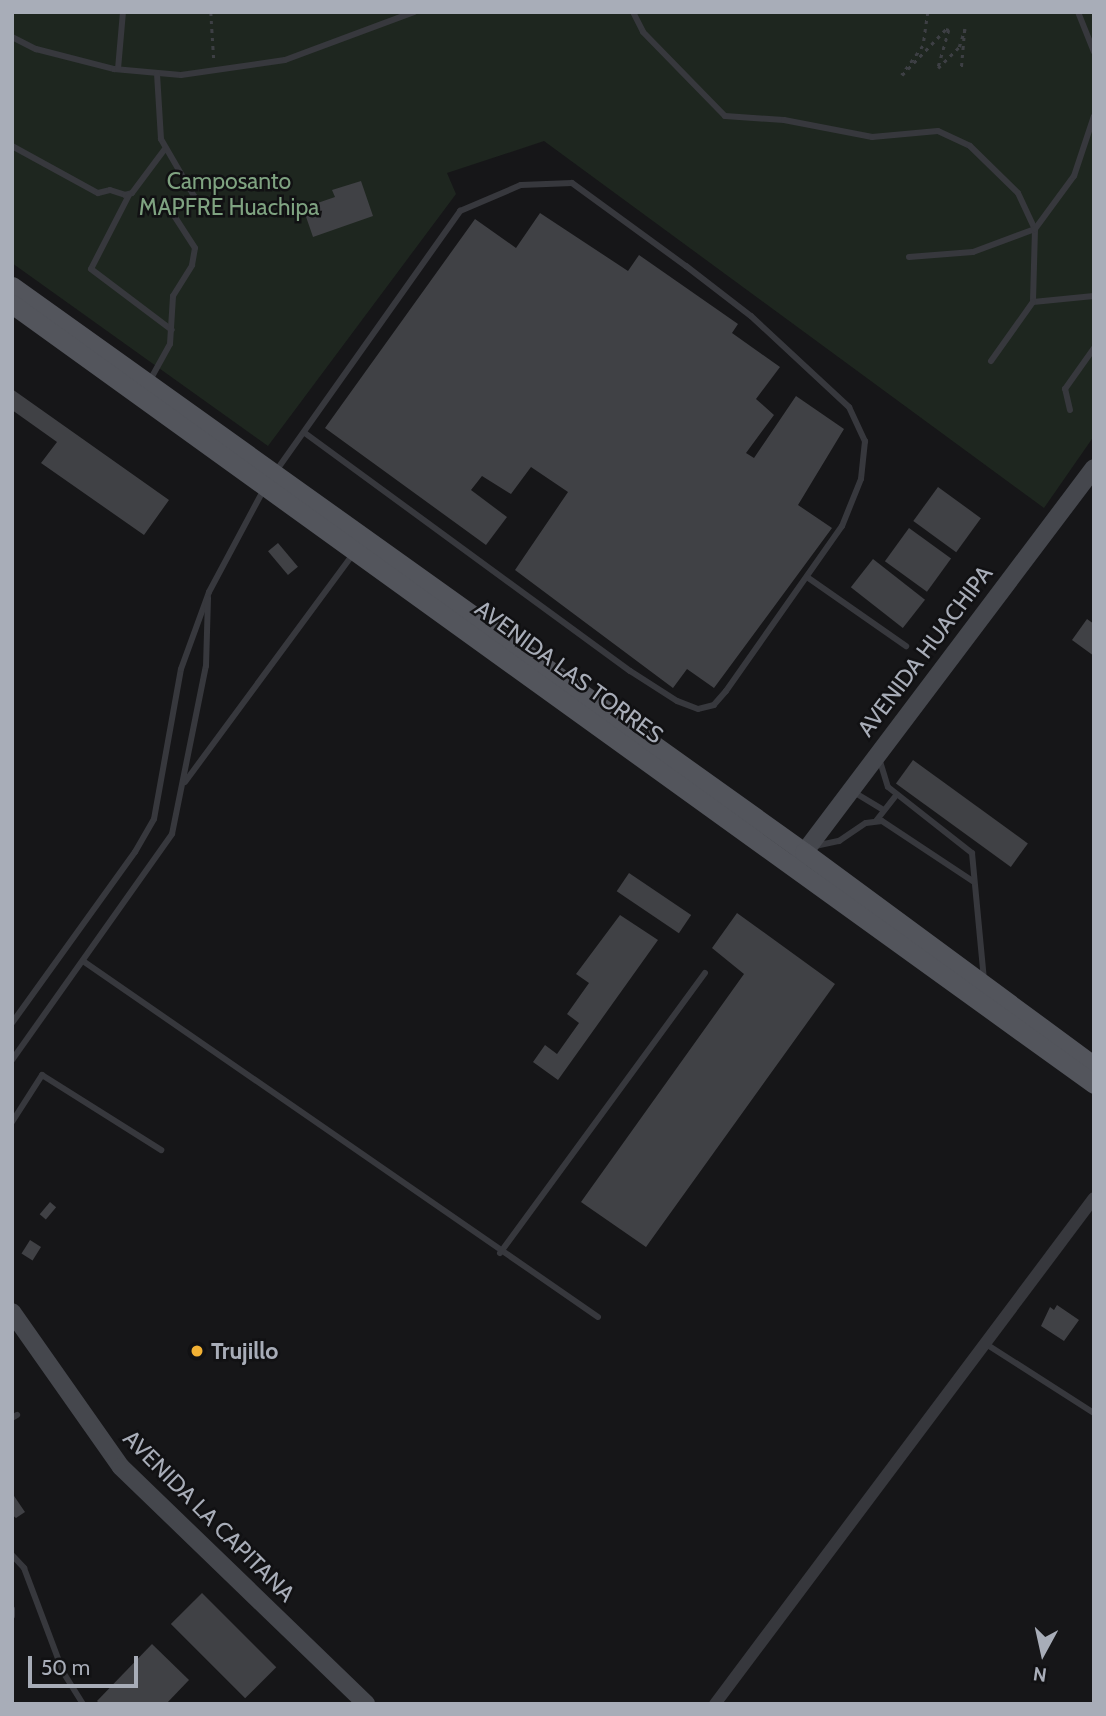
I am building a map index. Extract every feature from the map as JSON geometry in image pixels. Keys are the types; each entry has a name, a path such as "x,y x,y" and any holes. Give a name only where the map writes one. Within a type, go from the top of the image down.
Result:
{"main road":[{"name":"AVENIDA LAS TORRES","path":"12,286 148,383 271,479 356,550 802,855 1094,1084"},
{"name":"AVENIDA LAS TORRES","path":"12,304 271,479 802,855 1094,1066"}],"street":[{"name":"AVENIDA HUACHIPA","path":"802,855 1094,468"},
{"path":"715,1704 1094,1198"},
{"name":"AVENIDA LA CAPITANA","path":"12,1312 121,1466 366,1704"}],"lane":[{"path":"118,69 123,12"},
{"path":"12,37 36,49 118,69 157,73 214,71 285,60 414,12"},
{"path":"632,12 643,32 724,116 785,120 872,137 939,131 970,146 993,164 1017,193 1035,229 1033,302 991,361"},
{"path":"1078,12 1094,52"},
{"path":"148,383 170,344 173,296 192,265 195,248 173,210 193,202 194,196 164,150 157,73"},
{"path":"909,257 973,252 1035,229 1074,176 1094,116"},
{"path":"12,146 98,194 110,190 129,195"},
{"path":"164,150 129,195 91,269 172,330"},
{"path":"12,1023 135,852 154,819 181,669 209,592 271,479 304,432 460,211 522,185 572,183 751,316 849,407 864,441 861,480 842,526 726,691 714,705 698,709 677,701 630,671 304,432"},
{"path":"1033,302 1094,296"},
{"path":"1070,410 1065,389 1094,348"},
{"path":"184,783 356,550"},
{"path":"807,577 906,646"},
{"path":"12,1060 166,845 184,783 206,666 209,592"},
{"path":"878,754 883,777 896,795 968,847 974,860 984,985"},
{"path":"851,790 884,810"},
{"path":"802,855 839,841 876,821 896,795"},
{"path":"876,821 891,825 974,882"},
{"path":"83,961 500,1253 598,1317"},
{"path":"500,1253 705,973"},
{"path":"12,1122 42,1075 161,1150"},
{"path":"986,1345 1094,1413"},
{"path":"12,1555 24,1568 63,1672 83,1704"},
{"path":"12,1609 12,1616"}],"path":[{"path":"211,12 214,71"},
{"path":"928,12 923,46 902,75 946,29 950,30 938,68 959,47 965,29 962,67"}],"green space":[{"name":"Camposanto MAPFRE Huachipa","path":"12,12 1094,12 1094,436 1044,508 544,141 447,173 456,194 268,446 12,263"}],"building":[{"path":"361,181 373,216 313,237 303,208 335,197 332,190"},
{"path":"540,213 628,271 639,255 738,324 732,333 780,367 756,399 774,415 746,453 754,458 796,396 844,429 798,505 832,528 714,688 687,669 673,688 515,570 568,492 531,467 511,494 482,476 471,490 507,517 486,545 325,428 475,219 516,248"},
{"path":"12,389 169,500 144,535 41,463 57,442 12,410"},
{"path":"938,487 981,518 956,552 913,521"},
{"path":"909,528 951,559 927,592 885,561"},
{"path":"278,543 298,567 288,575 268,551"},
{"path":"873,559 925,600 903,628 851,587"},
{"path":"1087,619 1094,624 1094,656 1072,640"},
{"path":"913,760 1028,843 1011,867 896,783"},
{"path":"629,873 691,915 679,933 617,891"},
{"path":"737,913 835,984 646,1247 581,1202 744,974 712,948"},
{"path":"620,915 658,940 558,1080 533,1062 545,1045 557,1054 579,1023 567,1014 589,983 576,974"},
{"path":"50,1202 56,1207 46,1219 40,1214"},
{"path":"30,1240 41,1247 33,1260 22,1254"},
{"path":"1057,1305 1079,1320 1064,1341 1041,1326 1050,1307 1054,1310"},
{"path":"12,1493 25,1512 16,1518 12,1515"},
{"path":"202,1593 276,1667 245,1698 171,1624"},
{"path":"152,1644 189,1680 166,1704 100,1704 97,1701"}],"place":[{"name":"Trujillo","path":"197,1351"}]}
